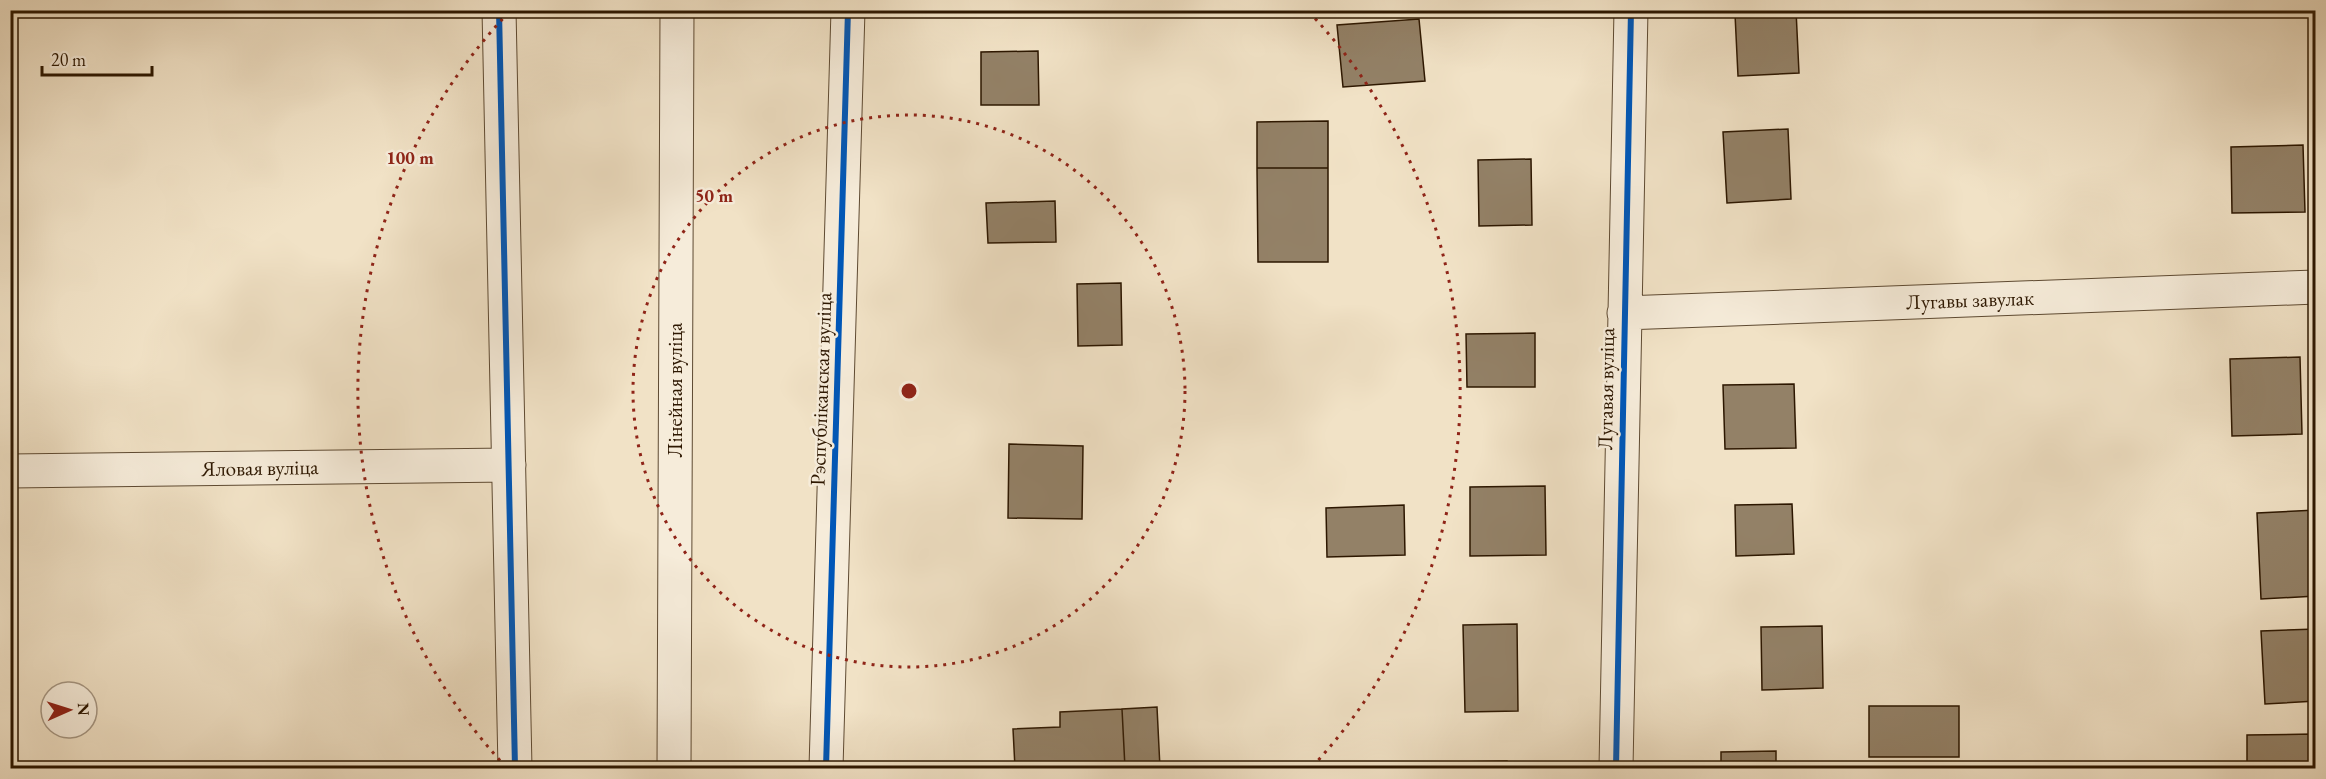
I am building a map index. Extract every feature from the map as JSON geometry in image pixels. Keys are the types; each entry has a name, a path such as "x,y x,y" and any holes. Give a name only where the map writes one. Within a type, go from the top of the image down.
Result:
{"street":[{"path":"499,10 515,768"},
{"name":"Лінейная вуліца","path":"674,768 677,10"},
{"name":"Рэспубліканская вуліца","path":"826,768 848,10"},
{"name":"Лугавая вуліца","path":"1616,768 1631,10"},
{"name":"Лугавы завулак","path":"1624,313 2316,287"},
{"name":"Яловая вуліца","path":"10,471 508,465"}],"building":[{"path":"1796,10 1799,73 1738,76 1735,14"},
{"path":"1419,19 1425,81 1343,87 1337,25"},
{"path":"1038,51 1039,105 981,105 981,52"},
{"path":"1328,121 1328,168 1257,168 1257,122"},
{"path":"1788,129 1791,199 1727,203 1723,132"},
{"path":"2303,145 2305,212 2232,213 2231,147"},
{"path":"1531,159 1532,225 1479,226 1478,160"},
{"path":"1257,168 1328,168 1328,262 1258,262"},
{"path":"1055,201 1056,242 988,243 986,203"},
{"path":"1121,283 1122,345 1078,346 1077,284"},
{"path":"1535,333 1535,387 1467,387 1466,334"},
{"path":"2300,357 2302,434 2232,436 2230,359"},
{"path":"1794,384 1796,448 1725,449 1723,385"},
{"path":"1009,444 1083,446 1082,519 1008,518"},
{"path":"1545,486 1546,555 1470,556 1470,487"},
{"path":"1792,504 1794,554 1736,556 1735,505"},
{"path":"1404,505 1405,555 1327,557 1326,508"},
{"path":"2316,510 2316,596 2261,599 2257,513"},
{"path":"1517,624 1518,711 1465,712 1463,625"},
{"path":"1822,626 1823,688 1762,690 1761,627"},
{"path":"2316,629 2316,701 2265,704 2261,631"},
{"path":"1869,706 1959,706 1959,757 1869,757"},
{"path":"1157,707 1160,768 1125,768 1122,709"},
{"path":"1122,709 1125,768 1015,768 1013,729 1060,727 1060,712"},
{"path":"2313,734 2313,768 2247,768 2247,735"},
{"path":"1776,751 1776,768 1721,768 1721,752"},
{"path":"1507,761 1508,768 1457,768 1457,762"}],"cycle path":[{"path":"499,10 515,768"},
{"path":"826,768 848,10"},
{"path":"1616,768 1631,10"}]}
